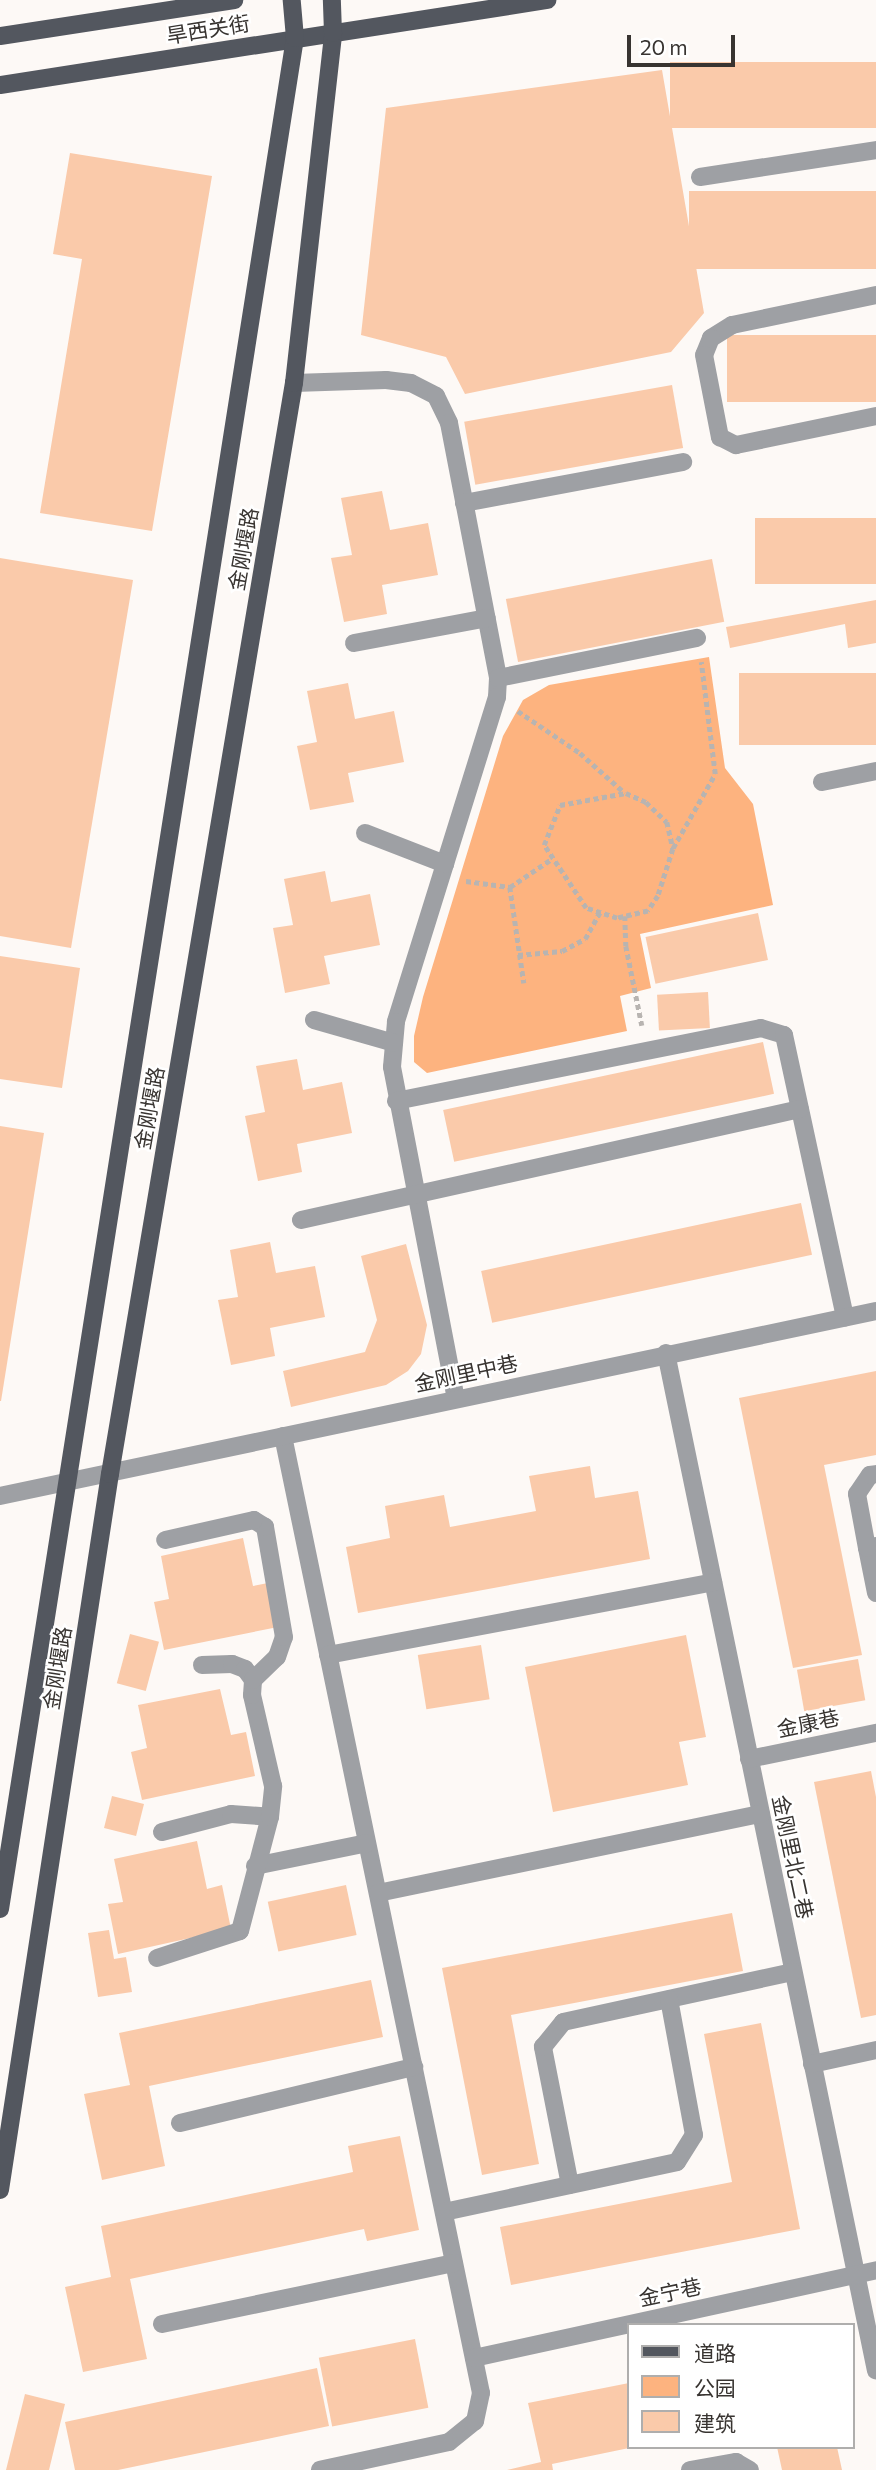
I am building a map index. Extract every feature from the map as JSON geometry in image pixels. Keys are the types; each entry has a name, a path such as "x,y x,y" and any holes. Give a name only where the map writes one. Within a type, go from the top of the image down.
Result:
{"main road":[{"name":"旱西关街","path":"0,36 234,0"},
{"path":"0,1909 295,38 292,0"},
{"name":"金刚堰路","path":"0,2190 110,1474 294,383 333,33 332,0"},
{"name":"旱西关街","path":"0,85 547,0"}],"street":[{"path":"700,177 876,150"},
{"path":"876,295 732,325 710,338 704,355 720,437 736,445 876,416"},
{"path":"294,383 386,380 411,383 436,396 449,423 498,678 497,697 396,1022 394,1043 396,1101 456,1398"},
{"path":"464,503 683,462"},
{"path":"354,643 486,618"},
{"path":"498,678 698,638"},
{"path":"822,782 876,771"},
{"path":"365,833 443,870"},
{"path":"314,1020 394,1043"},
{"path":"396,1101 761,1028 784,1035 845,1317"},
{"path":"301,1220 800,1109"},
{"name":"金刚里中巷","path":"0,1496 666,1353 876,1311"},
{"name":"金刚里北二巷","path":"666,1353 876,2371"},
{"path":"283,1436 481,2393 475,2421 449,2442 320,2470"},
{"path":"876,1474 870,1475 857,1493 872,1547 876,1593"},
{"path":"165,1540 254,1520 265,1527 284,1637 277,1657 253,1680"},
{"path":"328,1655 713,1582"},
{"path":"157,1958 240,1931 270,1817 273,1786 252,1695 253,1680 246,1669 232,1664 202,1665"},
{"name":"金康巷","path":"750,1759 876,1732"},
{"path":"162,1832 231,1814 270,1817"},
{"path":"378,1893 761,1814"},
{"path":"255,1866 367,1843"},
{"path":"570,2185 543,2047 563,2022 793,1972"},
{"path":"444,2212 677,2162 694,2135 669,1999"},
{"path":"812,2064 876,2050"},
{"path":"180,2123 414,2067"},
{"path":"162,2324 454,2263"},
{"name":"金宁巷","path":"633,2323 876,2270"},
{"name":"金宁巷","path":"474,2358 628,2324"},
{"path":"690,2470 736,2462 750,2470"}],"path":[{"path":"626,793 561,805 544,845 550,860 586,908 625,916 648,911 658,897 673,849 715,774 698,638"},
{"path":"497,697 580,753 626,793 646,802 667,822 673,849"},
{"path":"443,870 510,887 550,860"},
{"path":"510,887 524,983"},
{"path":"519,955 562,951 584,939 600,912"},
{"path":"625,916 626,946 647,1051"}],"green space":[{"path":"709,657 725,768 753,804 773,905 640,934 651,988 620,996 627,1031 427,1073 414,1062 414,1036 423,997 503,736 523,700 549,685"}],"building":[{"path":"670,62 876,62 876,128 670,128"},
{"path":"662,70 704,313 671,352 465,394 446,357 361,335 386,108"},
{"path":"70,153 212,176 152,531 40,513 82,259 53,254"},
{"path":"689,191 876,191 876,269 689,269"},
{"path":"727,335 876,335 876,402 727,402"},
{"path":"672,385 683,448 475,485 464,422"},
{"path":"382,491 390,530 428,523 438,575 382,585 387,614 344,622 331,558 352,555 341,498"},
{"path":"755,518 876,518 876,584 755,584"},
{"path":"0,558 133,580 71,948 0,936"},
{"path":"712,559 724,622 518,662 506,599"},
{"path":"876,600 876,643 848,648 845,624 730,648 726,627"},
{"path":"739,673 876,673 876,745 739,745"},
{"path":"348,683 355,719 394,711 404,762 348,773 354,802 310,810 297,746 317,742 307,691"},
{"path":"325,871 331,902 370,894 380,945 324,956 330,984 285,993 273,928 293,925 284,879"},
{"path":"758,913 768,960 655,984 646,937"},
{"path":"0,956 80,968 62,1088 0,1079"},
{"path":"708,992 710,1028 659,1031 657,995"},
{"path":"763,1042 774,1094 454,1162 443,1110"},
{"path":"297,1059 303,1090 342,1082 352,1133 297,1144 302,1172 258,1181 245,1116 265,1112 256,1066"},
{"path":"0,1126 44,1133 1,1401 0,1401"},
{"path":"801,1203 812,1255 492,1323 481,1271"},
{"path":"270,1242 276,1273 315,1266 325,1317 270,1328 275,1356 231,1365 218,1300 238,1297 230,1250"},
{"path":"406,1244 427,1325 421,1354 408,1371 386,1385 291,1407 283,1371 365,1352 377,1320 361,1256"},
{"path":"876,1371 876,1455 824,1465 862,1655 793,1668 739,1398"},
{"path":"590,1466 595,1498 638,1491 650,1559 358,1613 346,1547 390,1538 385,1506 444,1495 450,1527 536,1511 529,1476"},
{"path":"243,1538 253,1586 268,1583 278,1627 164,1650 154,1602 169,1599 161,1556"},
{"path":"130,1634 159,1642 146,1691 117,1683"},
{"path":"686,1635 706,1737 679,1742 688,1785 553,1812 525,1667"},
{"path":"481,1645 490,1699 426,1709 418,1655"},
{"path":"858,1659 865,1700 804,1711 797,1670"},
{"path":"220,1689 231,1735 246,1732 255,1776 142,1800 131,1752 147,1748 138,1705"},
{"path":"871,1771 876,1797 876,2015 861,2018 814,1782"},
{"path":"112,1796 144,1804 136,1836 104,1828"},
{"path":"197,1841 207,1889 222,1885 231,1929 118,1954 108,1904 123,1902 114,1859"},
{"path":"346,1885 357,1935 278,1952 268,1902"},
{"path":"732,1913 743,1971 511,2015 539,2164 482,2175 442,1968"},
{"path":"109,1930 114,1959 126,1957 132,1992 98,1997 88,1933"},
{"path":"371,1980 383,2037 149,2086 165,2166 102,2180 84,2094 130,2085 119,2033"},
{"path":"761,2023 800,2229 511,2285 500,2227 732,2182 704,2034"},
{"path":"400,2136 419,2230 367,2241 364,2229 130,2279 147,2359 83,2372 65,2287 111,2277 101,2226 353,2172 348,2146"},
{"path":"415,2339 428,2408 332,2426 319,2358"},
{"path":"317,2368 329,2426 118,2470 75,2470 65,2422"},
{"path":"628,2383 628,2448 552,2464 553,2470 507,2470 541,2462 528,2403"},
{"path":"25,2394 65,2404 49,2470 6,2470"},
{"path":"777,2449 837,2449 842,2470 782,2470"}]}
